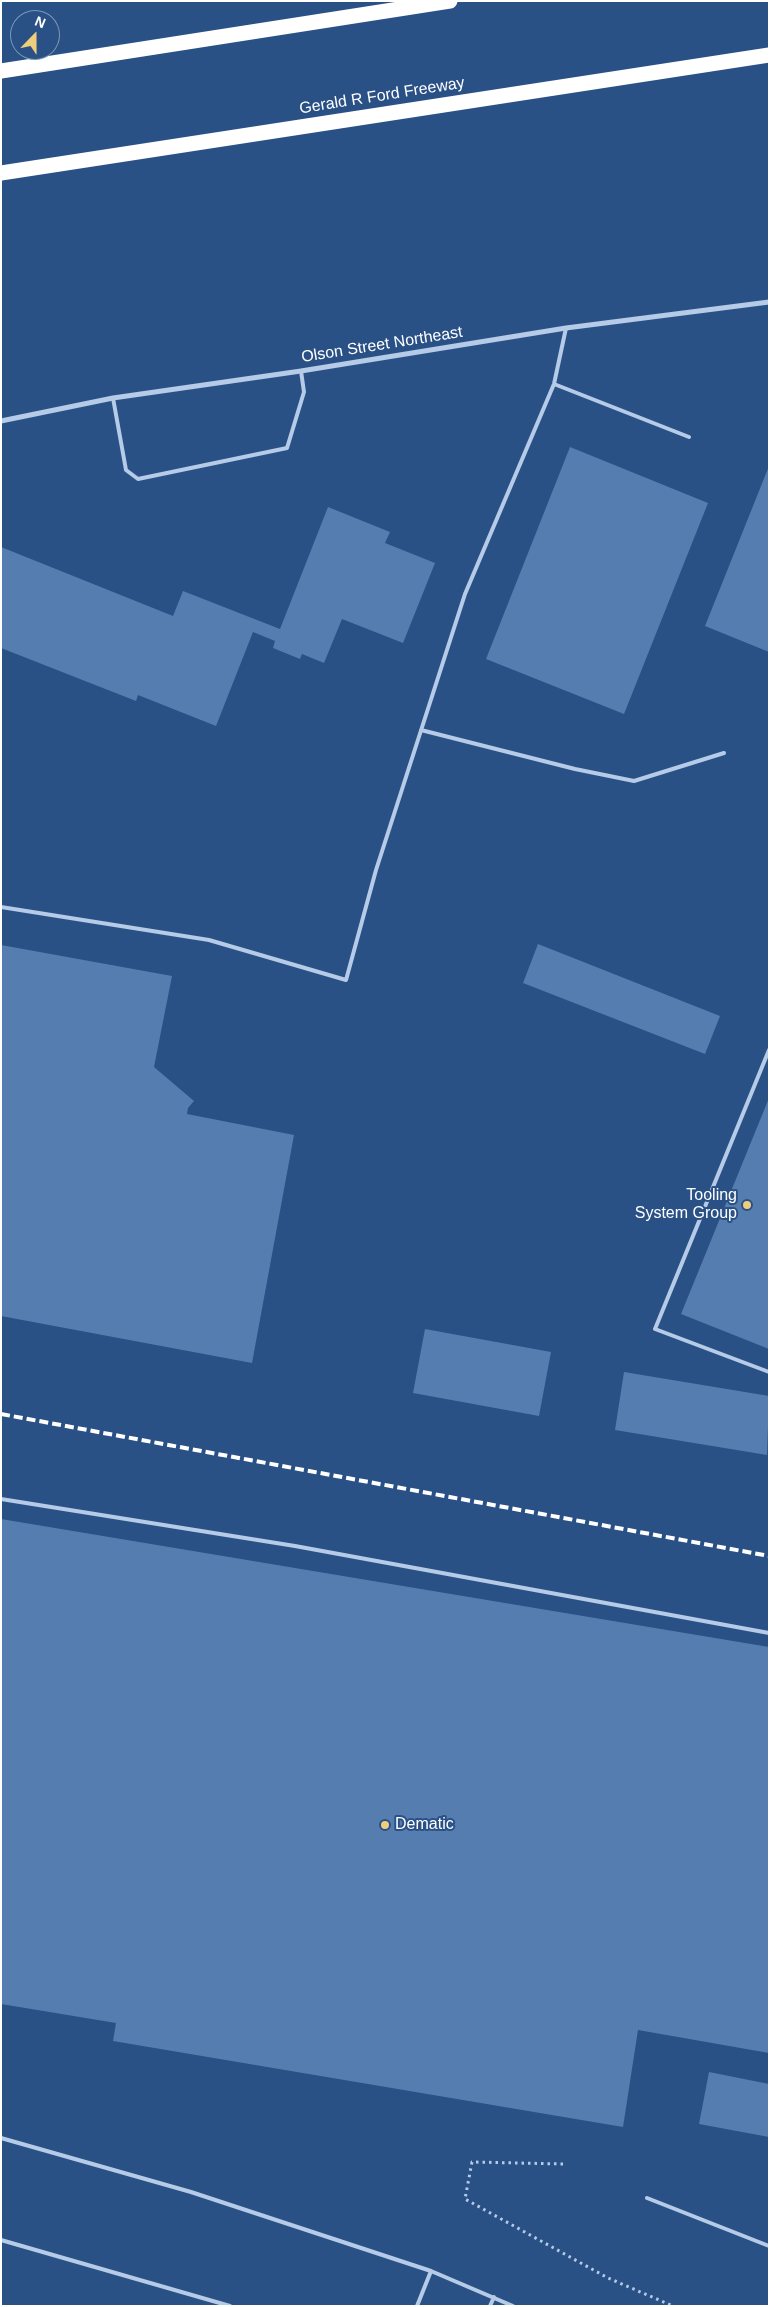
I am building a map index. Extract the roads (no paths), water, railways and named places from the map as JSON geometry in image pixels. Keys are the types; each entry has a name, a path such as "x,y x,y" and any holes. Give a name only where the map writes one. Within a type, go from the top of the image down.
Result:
{"highway":[{"path":"1,71 450,1"},
{"name":"Gerald R Ford Freeway","path":"1,173 769,55"}],"street":[{"name":"Olson Street Northeast","path":"1,421 112,398 301,371 566,328 769,302"}],"lane":[{"path":"1,907 209,940 346,980 376,870 465,594 554,384 566,328"},
{"path":"112,398 126,470 138,479 287,448 304,392 301,371"},
{"path":"554,384 689,437"},
{"path":"422,730 575,769 634,781 724,752"},
{"path":"769,1050 655,1329 769,1372"},
{"path":"1,1499 295,1546 769,1633"},
{"path":"1,2138 191,2192 431,2271 513,2306"},
{"path":"647,2198 769,2246"},
{"path":"1,2240 230,2306"},
{"path":"417,2306 431,2271"},
{"path":"490,2306 494,2297"}],"railway":[{"path":"1,1414 769,1556"}],"place":[{"name":"Tooling System Group","path":"747,1205"},
{"name":"Dematic","path":"385,1825"}]}
